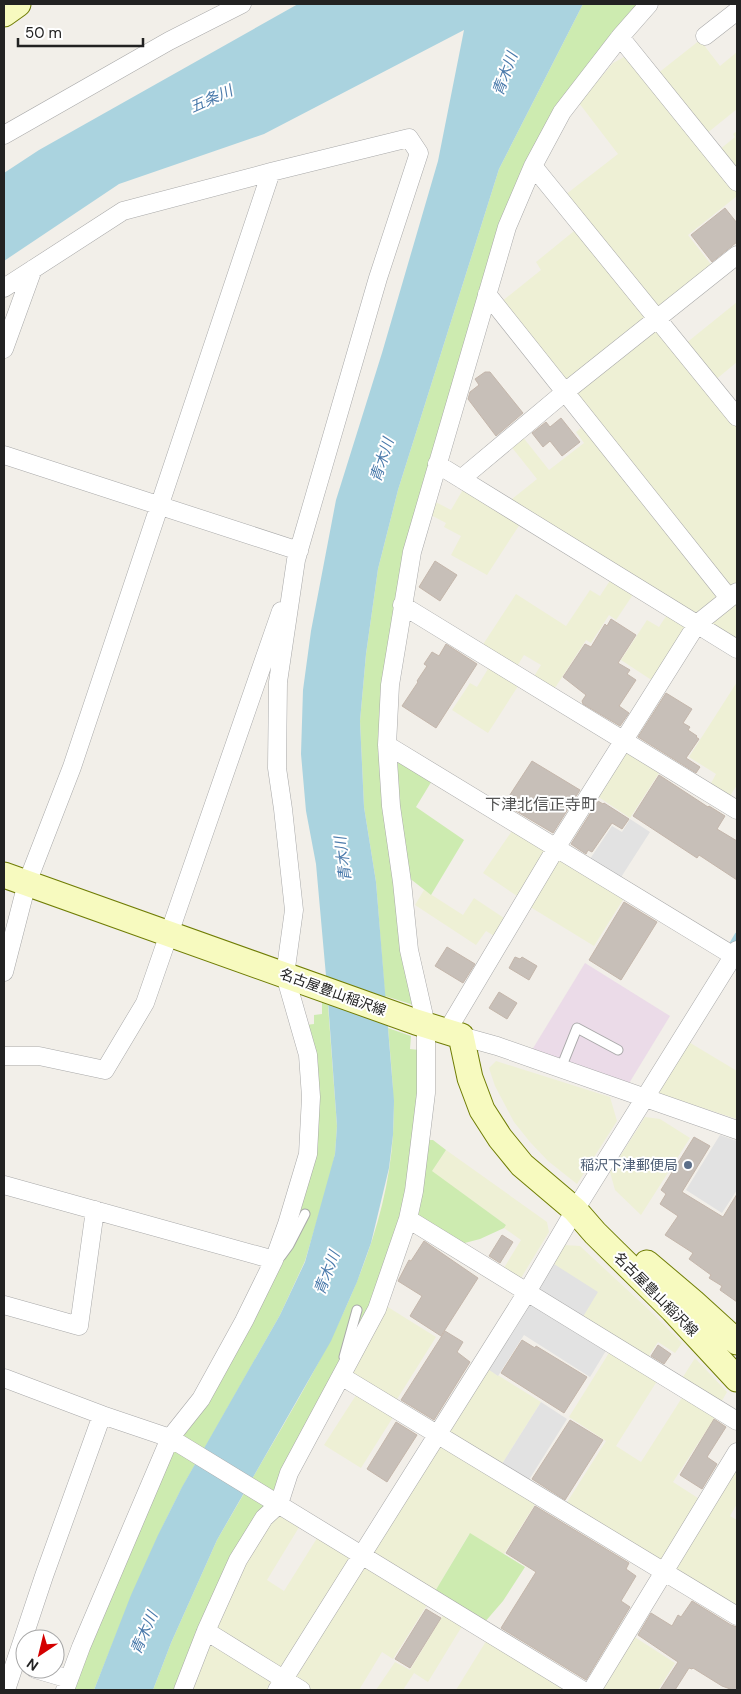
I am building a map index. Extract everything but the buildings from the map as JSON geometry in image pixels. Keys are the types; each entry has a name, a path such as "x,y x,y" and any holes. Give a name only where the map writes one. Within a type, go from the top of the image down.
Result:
{"main road":[{"name":"名古屋豊山稲沢線","path":"15,879 438,1029 470,1078 482,1110 500,1138 522,1165 575,1210 595,1233 673,1310 737,1379"},
{"name":"名古屋豊山稲沢線","path":"575,1210 596,1221 693,1302 737,1342"}],"street":[{"path":"4,135 169,41 242,4"},
{"path":"438,1029 410,950 391,806 387,745 390,685 412,552 507,227 533,166 562,112 620,37 649,4"},
{"path":"706,36 737,11"},
{"path":"620,37 737,182"},
{"path":"4,288 124,211 270,172 409,138 419,153 378,278 299,551 278,682 276,768 283,809 294,910 292,977 308,1056 311,1097 308,1154 274,1260 244,1321 201,1399 173,1440 89,1629 67,1685 55,1679"},
{"path":"533,166 737,417"},
{"path":"4,972 15,879 72,767 270,172"},
{"path":"461,479 737,255"},
{"path":"4,349 32,269"},
{"path":"183,1690 206,1631 238,1560 276,1502 289,1473 377,1309 408,1219 414,1191 426,1093 438,1029 556,848 697,624 733,595 487,294"},
{"path":"4,455 299,551"},
{"path":"437,464 737,649"},
{"path":"4,1056 39,1056 106,1070 145,1003 280,612 290,602"},
{"path":"402,605 737,810"},
{"path":"280,1685 363,1555 527,1292 575,1210 736,955 387,745"},
{"path":"438,1029 497,1046 737,1130"},
{"path":"4,1185 274,1260"},
{"path":"4,1305 79,1326 96,1210"},
{"path":"408,1219 737,1421"},
{"path":"341,1376 737,1616"},
{"path":"4,1378 173,1440 582,1690"},
{"path":"6,1690 47,1567 102,1415"},
{"path":"592,1690 737,1452"},
{"path":"206,1631 280,1685 302,1690"}],"lane":[{"path":"560,1068 577,1028 618,1050"},
{"path":"274,1260 282,1256 305,1214"},
{"path":"341,1376 343,1359 357,1310"}],"shaded area":[{"path":"630,819 650,832 618,882 588,862 612,826 622,832"},
{"path":"585,963 670,1016 628,1085 532,1050"},
{"path":"720,1135 737,1141 737,1190 722,1213 686,1190"},
{"path":"554,1264 598,1292 581,1320 542,1295 539,1289"},
{"path":"532,1301 607,1349 590,1377 524,1335 498,1376 485,1367"},
{"path":"541,1402 567,1419 527,1483 500,1467"}],"green space":[{"path":"583,4 642,4 556,110 407,543 383,741 417,1006 385,996 376,882 364,807 360,721 366,654 378,569 398,490 499,169"},
{"path":"700,40 720,66 737,52 737,109 706,134 657,74"},
{"path":"624,57 632,60 737,191 737,196 688,235 713,267 662,309 655,308 565,195 618,154 579,103 613,63"},
{"path":"737,131 737,174 719,150 735,137 733,134"},
{"path":"579,227 649,314 566,383 501,302 541,270 536,262"},
{"path":"737,302 737,362 714,381 685,344"},
{"path":"653,326 737,423 737,586 735,587 728,586 575,395"},
{"path":"586,424 722,592 698,618 507,503 537,479 510,445 522,436 549,470 584,443 576,432"},
{"path":"465,486 522,521 487,575 451,555 461,536 444,527 446,523 427,513 430,499 451,510"},
{"path":"611,579 634,593 616,620 609,615 591,643 586,640 553,691 533,678 541,665 524,655 516,668 482,646 516,594 566,626 590,590 600,596"},
{"path":"737,597 737,646 708,627"},
{"path":"668,613 684,623 686,631 653,681 621,660 647,620 659,627"},
{"path":"491,664 520,683 488,733 452,710 470,683 477,687"},
{"path":"737,682 737,785 728,799 709,787 716,774 689,757"},
{"path":"622,750 629,750 661,770 630,818 594,794"},
{"path":"400,758 433,779 416,807 464,840 431,895 408,877 393,764"},
{"path":"514,828 546,848 520,898 483,873"},
{"path":"563,856 626,895 594,946 527,905 554,859"},
{"path":"424,890 463,915 474,898 507,920 496,937 486,931 476,945 415,905"},
{"path":"322,1002 328,1005 337,1126 335,1154 330,1177 305,1261 280,1315 203,1451 182,1436 289,1242 312,1156 305,1025 314,1024 314,1015 322,1014"},
{"path":"388,1028 411,1036 410,1049 419,1050 420,1091 410,1188 372,1307 347,1358 354,1308 335,1378 277,1494 252,1479 299,1398 343,1314 361,1271 376,1226 387,1181 393,1134"},
{"path":"687,1041 737,1071 737,1119 660,1094 657,1089"},
{"path":"496,1061 610,1097 617,1121 577,1184 548,1161 514,1122 495,1086 489,1068"},
{"path":"645,1117 660,1119 690,1138 641,1215 615,1190 610,1172"},
{"path":"433,1140 446,1150 432,1171 506,1225 504,1228 480,1239 457,1245 420,1220 415,1209 425,1143"},
{"path":"446,1150 547,1222 549,1232 521,1278 514,1278 502,1271 521,1240 504,1228 506,1225 431,1171"},
{"path":"564,1245 580,1246 649,1310 682,1343 675,1353 658,1342 646,1360 581,1320 554,1264"},
{"path":"383,1304 436,1337 394,1404 353,1378 351,1369"},
{"path":"612,1348 659,1378 616,1446 641,1462 685,1393 717,1414 673,1482 701,1500 663,1561 564,1507 606,1441 569,1417"},
{"path":"695,1358 727,1392 720,1404 681,1380"},
{"path":"485,1367 541,1402 500,1467 447,1431"},
{"path":"358,1392 395,1414 361,1468 324,1445"},
{"path":"445,1446 537,1501 504,1554 469,1534 434,1593 373,1557 372,1548 437,1447"},
{"path":"175,1447 197,1461 154,1545 94,1690 74,1690 105,1610"},
{"path":"737,1461 737,1504 730,1516 737,1520 737,1610 673,1570"},
{"path":"246,1490 270,1506 177,1690 153,1690 171,1643 217,1540"},
{"path":"283,1512 301,1524 267,1580 284,1591 319,1535 350,1554 352,1561 284,1668 276,1669 214,1630 265,1521"},
{"path":"470,1533 525,1567 503,1601 484,1623 434,1593"},
{"path":"369,1565 429,1602 393,1659 382,1652 359,1690 310,1690 296,1682 294,1674 360,1567"},
{"path":"445,1612 464,1623 428,1682 414,1673 403,1690 376,1690 395,1662 410,1670"},
{"path":"630,1634 675,1663 658,1690 598,1690"},
{"path":"488,1638 572,1690 456,1690"},
{"path":"207,1641 275,1683 270,1690 188,1690"}],"water":[{"path":"298,4 583,4 499,169 398,490 378,569 366,654 360,721 364,807 376,882 394,1101 393,1135 389,1168 371,1243 357,1282 331,1341 217,1540 171,1643 153,1690 94,1690 131,1595 158,1535 182,1487 280,1315 305,1262 335,1154 337,1126 327,987 316,864 306,811 301,754 303,690 311,631 336,500 382,353 438,161 464,30 264,134 119,184 4,261 4,173 39,150"}],"waterway":[{"path":"730,947 737,935"}],"place":[{"name":"稲沢下津郵便局","path":"688,1165"}],"district":[{"name":"下津北信正寺町","path":"541,804"}],"water label":[{"name":"青木川","path":"505,74"},
{"name":"五条川","path":"211,99"},
{"name":"青木川","path":"382,460"},
{"name":"青木川","path":"343,859"},
{"name":"青木川","path":"327,1273"},
{"name":"青木川","path":"144,1633"}]}
